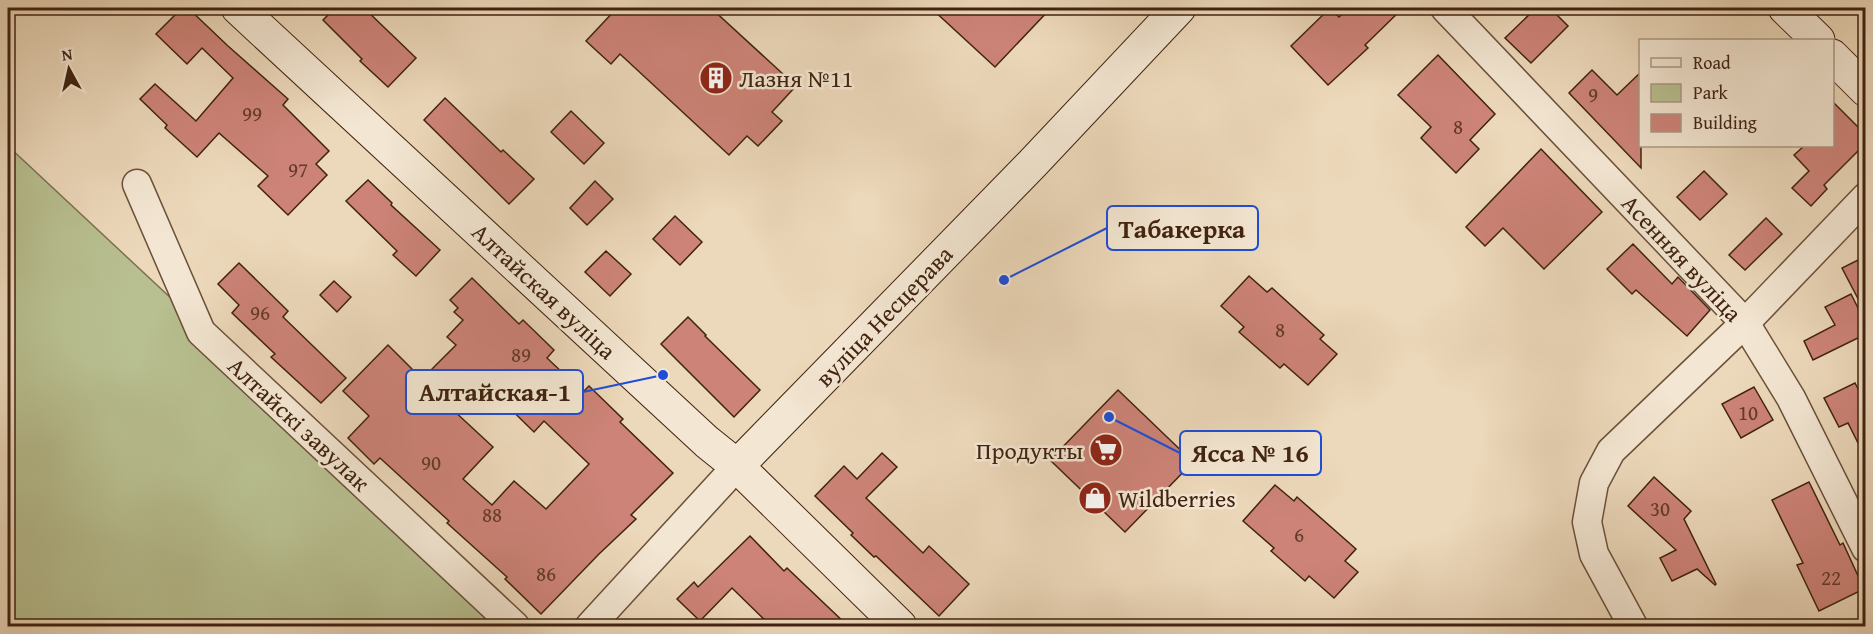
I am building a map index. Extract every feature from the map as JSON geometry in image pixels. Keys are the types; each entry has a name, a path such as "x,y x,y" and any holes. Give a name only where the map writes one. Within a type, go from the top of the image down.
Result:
{"main road":[{"name":"Алтайская вуліца","path":"238,8 707,442 737,466 900,627"},
{"name":"вуліца Несцерава","path":"737,466 1024,172 1179,8"},
{"path":"1785,8 1817,39"},
{"path":"1834,57 1866,90"}],"street":[{"name":"Асенняя вуліца","path":"1445,8 1744,323 1791,398 1866,548"},
{"name":"Алтайскі завулак","path":"137,184 201,332 515,627"},
{"path":"1634,627 1594,554 1587,522 1594,483 1611,451 1744,323 1866,197"},
{"name":"вуліца Несцерава","path":"590,627 737,466"}],"green space":[{"path":"8,146 522,626 8,626"}],"building":[{"path":"182,8 188,8 288,99 283,105 329,151 316,164 327,175 288,215 258,186 268,176 219,133 197,157 165,128 167,125 140,99 155,84 196,121 233,78 202,48 187,64 156,34"},
{"path":"335,8 364,8 416,58 388,87 360,61 362,59 323,20"},
{"name":"Лазня №11","path":"617,8 711,8 796,86 772,112 782,121 758,146 747,136 729,155 620,54 611,64 586,41"},
{"path":"931,8 1051,8 995,67"},
{"path":"1330,8 1339,17 1349,8 1403,8 1365,45 1368,48 1328,85 1291,46"},
{"path":"1536,8 1550,8 1568,26 1531,63 1505,38"},
{"path":"1438,55 1495,114 1470,140 1479,149 1456,173 1421,138 1431,127 1398,95"},
{"path":"1592,70 1617,95 1639,74 1641,168 1569,93"},
{"path":"445,98 501,152 503,150 534,179 509,204 424,120"},
{"path":"1834,103 1866,135 1866,143 1824,185 1827,189 1811,206 1792,188 1809,171 1794,155 1803,147 1834,147"},
{"path":"571,111 604,143 584,164 551,132"},
{"path":"1541,149 1602,212 1544,269 1503,228 1485,246 1466,227"},
{"path":"1704,171 1727,194 1700,220 1677,197"},
{"path":"368,180 392,203 391,205 440,250 416,276 393,255 397,251 346,201"},
{"path":"595,181 613,199 587,225 570,208"},
{"path":"675,216 702,242 680,265 653,239"},
{"path":"1766,218 1782,234 1745,270 1729,255"},
{"path":"1633,244 1672,284 1678,277 1710,310 1687,336 1636,290 1632,294 1607,269"},
{"path":"606,251 631,274 610,296 585,272"},
{"path":"1866,256 1866,314 1842,268"},
{"path":"239,263 288,311 283,317 346,378 321,403 271,357 275,354 232,313 239,305 218,284"},
{"path":"1249,276 1267,292 1272,288 1324,335 1320,339 1337,354 1308,385 1284,364 1280,368 1239,332 1244,327 1221,306"},
{"path":"472,278 519,324 523,320 554,350 547,358 583,392 589,386 623,419 620,422 673,473 631,515 636,519 541,614 505,579 507,577 380,458 374,464 348,438 369,416 343,391 388,345 422,379 456,345 447,337 463,320 454,312 458,308 450,300","holes":["479,378 534,432 544,421 589,464 546,509 514,481 492,505 463,479 493,447 452,409"]},
{"path":"334,281 351,297 337,312 320,295"},
{"path":"1851,294 1866,324 1866,334 1813,360 1804,341 1835,325 1825,307"},
{"path":"688,317 760,390 734,417 661,344"},
{"path":"1855,383 1866,404 1866,459 1848,423 1839,427 1824,398"},
{"path":"1754,387 1773,420 1741,438 1722,404"},
{"path":"1118,390 1193,462 1125,532 1050,460"},
{"path":"882,453 897,467 866,498 923,553 929,546 969,584 939,616 851,535 853,533 815,496 844,466 857,479"},
{"path":"1654,477 1691,511 1684,519 1715,585 1697,569 1672,581 1660,558 1676,550 1628,506"},
{"path":"1809,482 1840,545 1843,543 1864,589 1819,611 1797,565 1803,563 1772,500"},
{"path":"1275,485 1294,501 1297,497 1356,549 1345,561 1358,572 1334,598 1309,576 1305,581 1271,551 1274,548 1243,521"},
{"path":"750,536 784,571 787,568 849,627 772,627 732,588 700,621 677,599 694,582 698,587"}],"place":[{"name":"Лазня №11","path":"716,78"},
{"name":"Табакерка","path":"1004,280"},
{"name":"Алтайская-1","path":"663,375"},
{"name":"Ясса № 16","path":"1109,417"},
{"name":"Продукты","path":"1106,450"},
{"name":"Wildberries","path":"1095,498"}]}
